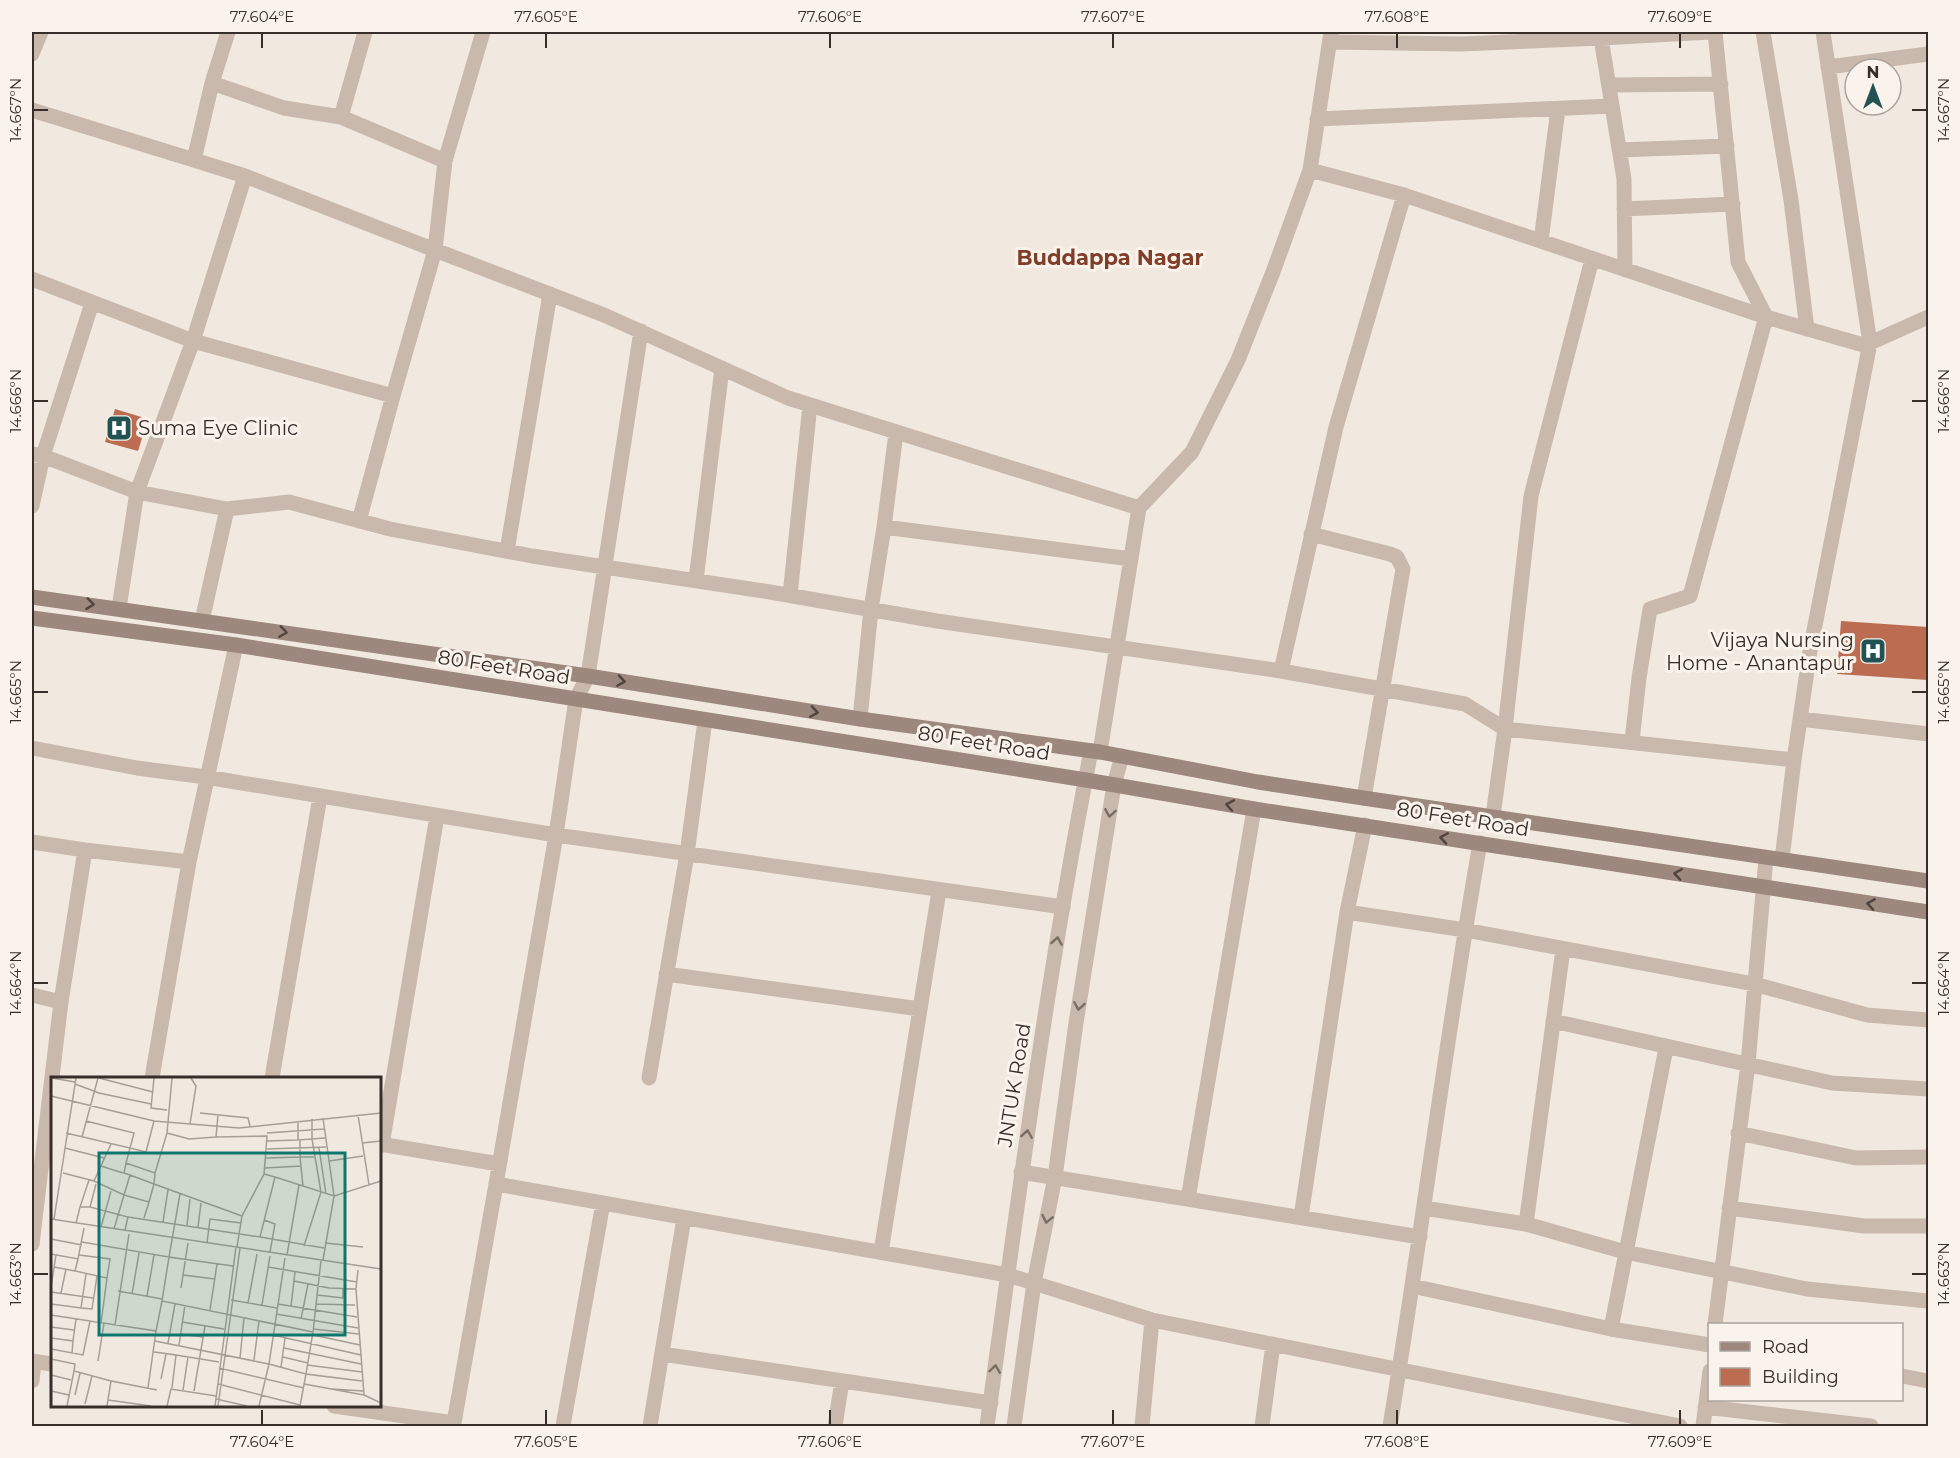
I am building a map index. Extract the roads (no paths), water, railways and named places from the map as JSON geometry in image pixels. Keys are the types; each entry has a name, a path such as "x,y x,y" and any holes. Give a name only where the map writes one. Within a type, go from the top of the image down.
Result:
{"main road":[{"name":"80 Feet Road","path":"32,597 588,676 860,719 1096,752 1258,782 1929,881"},
{"name":"80 Feet Road","path":"32,618 236,645 1086,780 1254,809 1929,912"}],"street":[{"path":"194,160 212,83 228,32"},
{"path":"341,117 365,32"},
{"path":"359,521 435,250 445,161 483,32"},
{"path":"32,110 246,176 550,294 788,398 1139,508 1192,452 1238,360 1274,272 1310,170 1330,37 1461,44 1601,35 1710,32"},
{"path":"1632,741 1650,609 1690,596 1766,318 1738,262 1715,32"},
{"path":"1763,32 1792,209 1807,329"},
{"path":"1782,859 1794,760 1813,639 1870,343 1823,32"},
{"path":"1601,35 1624,179 1625,270"},
{"path":"1828,67 1929,54"},
{"path":"212,83 284,108 341,117 445,161"},
{"path":"1609,85 1721,84"},
{"path":"1317,119 1612,106"},
{"path":"1541,241 1558,109"},
{"path":"1619,150 1727,146"},
{"path":"1310,170 1404,195 1766,318 1860,344 1870,343 1929,317"},
{"path":"119,608 137,492 193,341 246,176"},
{"path":"1281,671 1336,427 1404,195"},
{"path":"1624,209 1733,204"},
{"path":"1493,816 1531,496 1592,259"},
{"path":"32,279 193,341 393,396"},
{"path":"507,551 550,294"},
{"path":"32,506 37,455 92,303"},
{"path":"340,1407 454,1425 556,835 576,699 588,676 641,332"},
{"path":"696,580 722,368"},
{"path":"790,595 810,405"},
{"path":"860,719 896,432"},
{"path":"37,455 137,492 227,509 289,502 390,529 507,551 790,595 937,621 1281,671 1465,704 1505,729 1794,760"},
{"name":"JNTUK Road","path":"987,1426 1021,1172 1063,907 1086,780 1096,752 1118,646 1139,508"},
{"path":"202,621 227,509"},
{"path":"884,527 1131,560"},
{"path":"1311,534 1390,554 1401,562 1403,576 1364,798"},
{"path":"152,1077 189,862 236,645"},
{"path":"1800,719 1929,734"},
{"path":"649,1078 687,855 705,720"},
{"path":"32,748 137,768 206,777 556,835 1063,907"},
{"path":"1014,1426 1034,1283 1056,1178 1076,1023 1114,785 1122,756"},
{"path":"272,1077 320,797"},
{"path":"1188,1199 1254,809"},
{"path":"437,816 381,1144 499,1164"},
{"path":"1301,1217 1347,912 1365,825"},
{"path":"32,842 189,862"},
{"path":"1390,1426 1480,843"},
{"path":"53,1077 85,850"},
{"path":"1715,1323 1748,1064 1766,858"},
{"path":"881,1252 939,891"},
{"path":"1347,912 1465,930 1754,984 1867,1015 1929,1020"},
{"path":"1526,1224 1563,950"},
{"path":"666,974 920,1009"},
{"path":"32,995 62,1002"},
{"path":"1553,1021 1666,1048 1832,1083 1929,1089"},
{"path":"1611,1329 1666,1048"},
{"path":"32,1244 51,1091"},
{"path":"1738,1134 1856,1158 1929,1157"},
{"path":"1021,1172 1420,1237"},
{"path":"496,1184 1008,1275 1152,1320 1680,1426"},
{"path":"563,1426 603,1203"},
{"path":"1424,1208 1526,1224 1625,1252 1807,1289 1929,1301"},
{"path":"1729,1208 1864,1226 1929,1226"},
{"path":"650,1426 684,1218"},
{"path":"1412,1286 1611,1329 1708,1345"},
{"path":"1142,1426 1152,1320"},
{"path":"1262,1426 1274,1344"},
{"path":"662,1354 991,1403"},
{"path":"32,1381 33,1362 51,1364"},
{"path":"1903,1376 1929,1381"},
{"path":"835,1426 842,1381"},
{"path":"1703,1426 1708,1385"},
{"path":"1705,1407 1871,1426"}],"place":[{"name":"Suma Eye Clinic","path":"119,428"},
{"name":"Vijaya Nursing Home - Anantapur","path":"1873,651"}],"district":[{"name":"Buddappa Nagar","path":"1110,257"}]}
